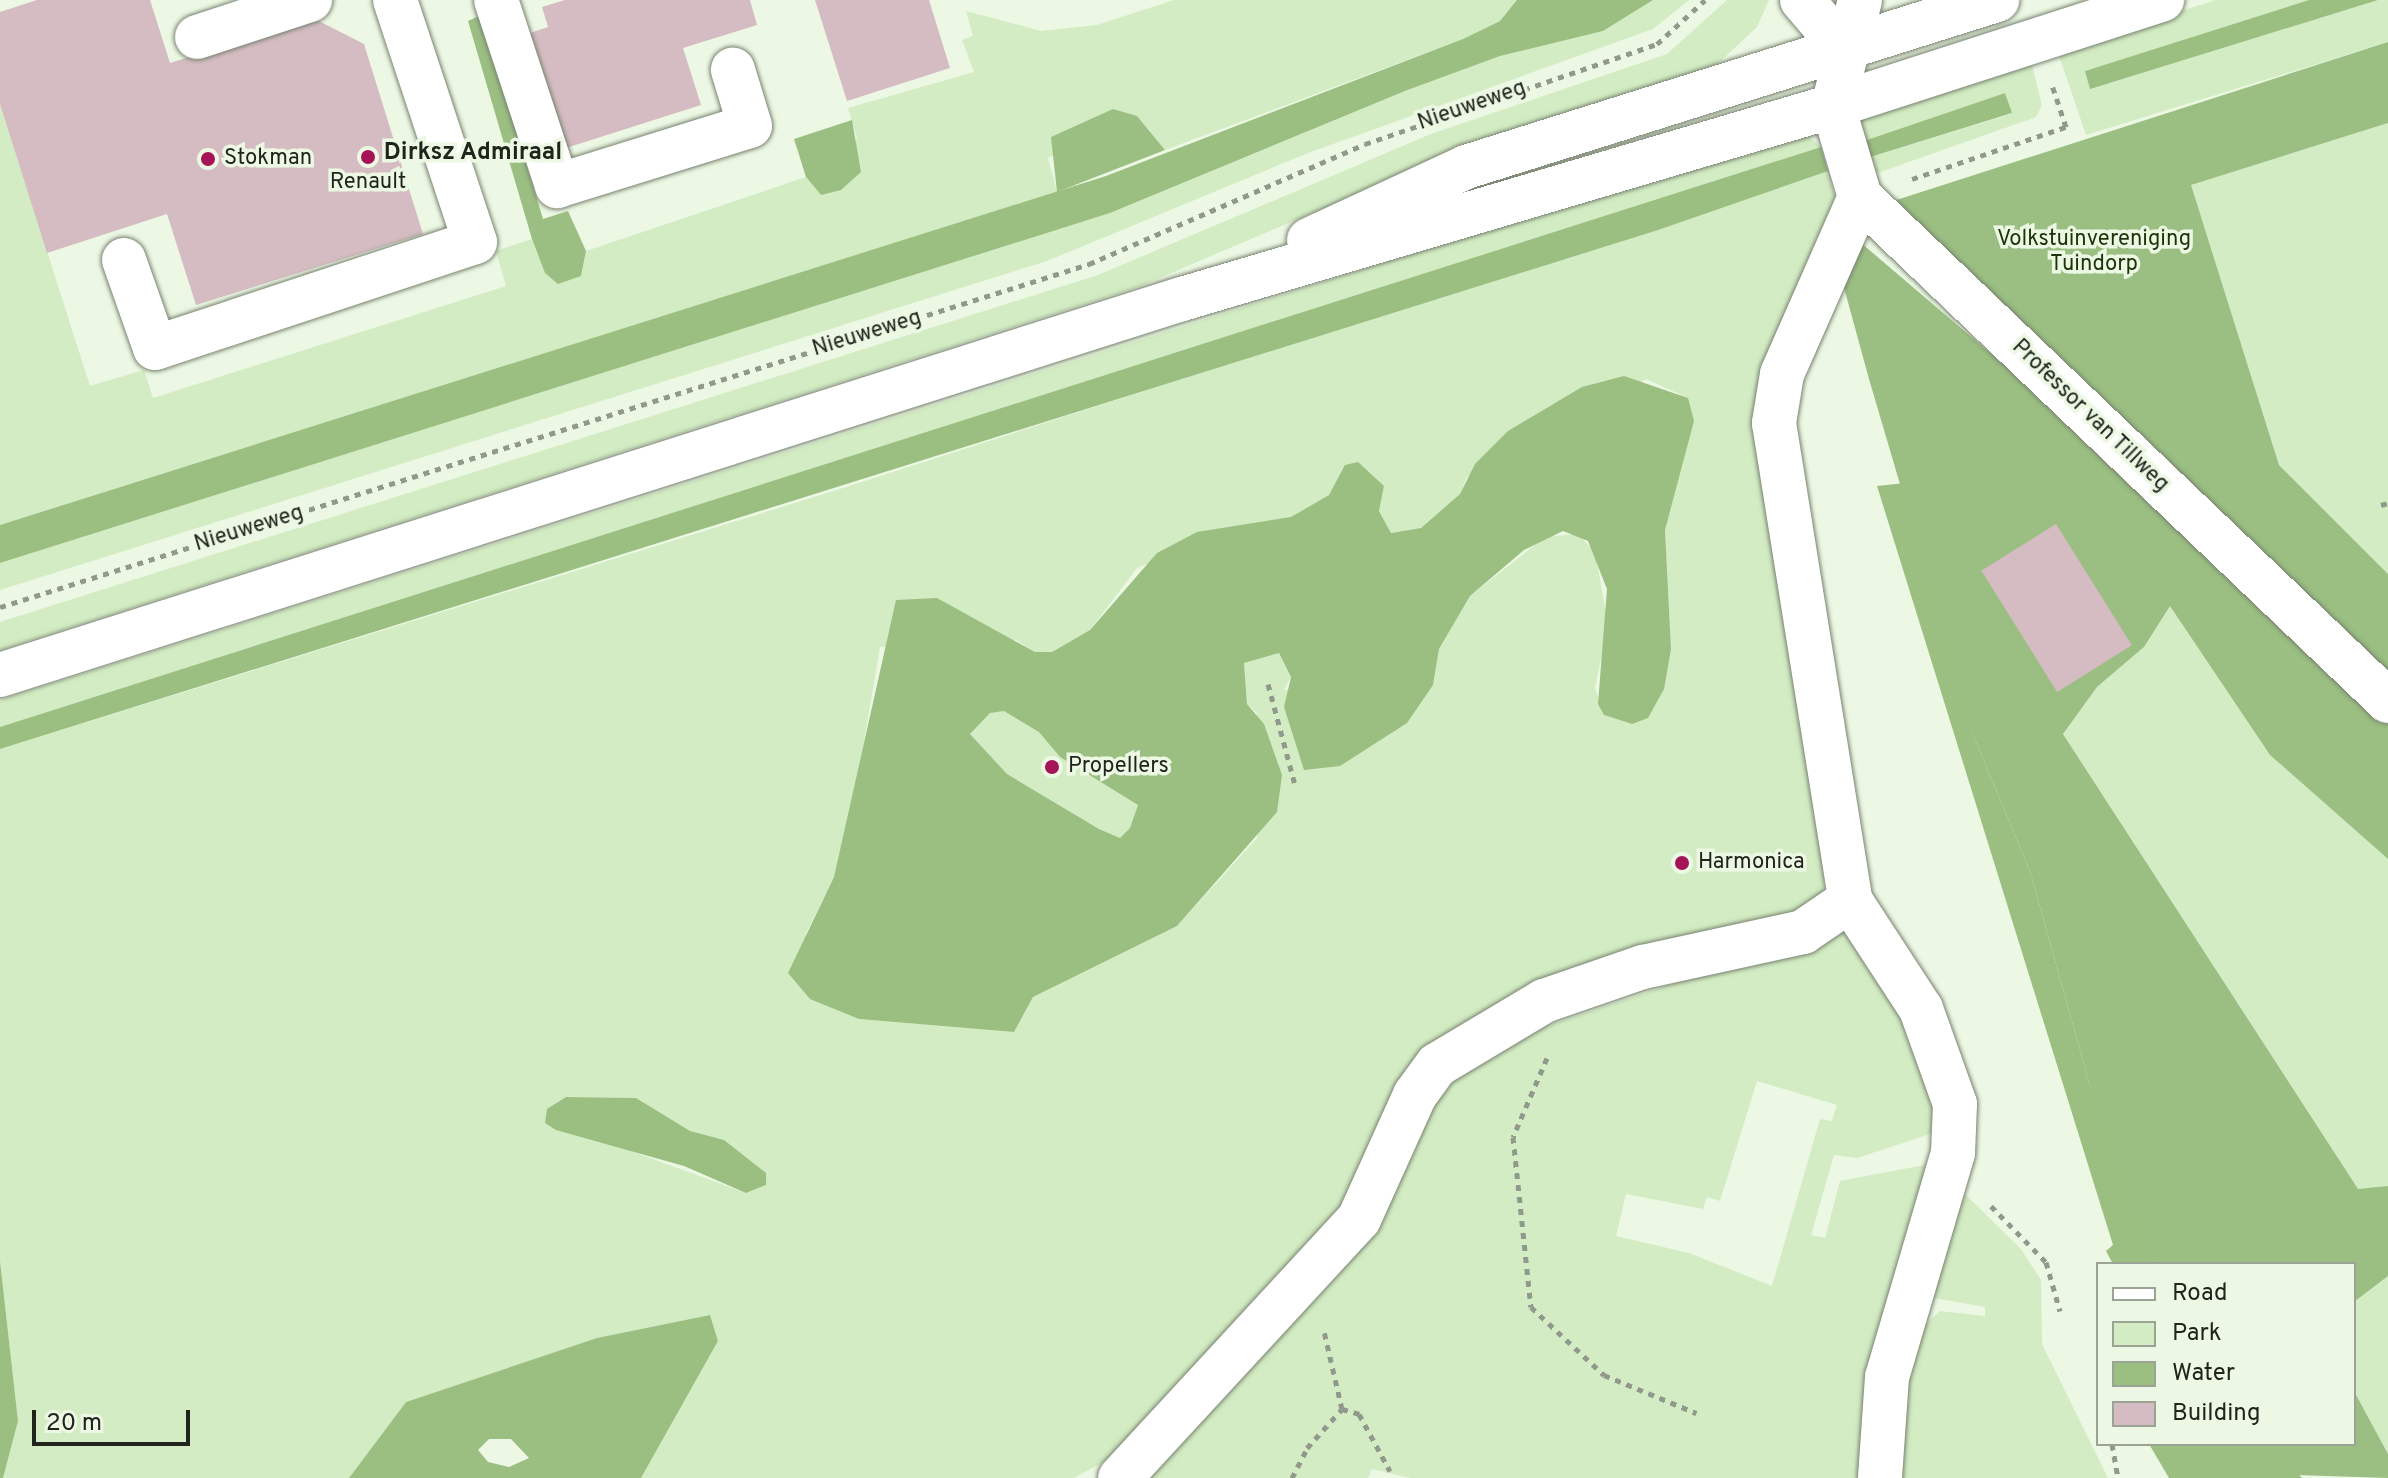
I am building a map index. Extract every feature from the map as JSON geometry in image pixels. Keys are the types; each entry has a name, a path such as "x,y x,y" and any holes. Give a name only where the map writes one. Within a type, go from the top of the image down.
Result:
{"street":[{"path":"197,37 310,0"},
{"path":"124,260 155,348 475,242 395,0"},
{"path":"496,0 557,186 750,126 733,70"},
{"path":"1802,0 1844,49"},
{"path":"1833,106 1844,49 1860,0"},
{"path":"1182,299 1466,167 1997,0"},
{"path":"0,675 1182,299 1833,106 2162,0"},
{"name":"Professor van Tillweg","path":"1833,106 1860,197 2388,701"},
{"path":"1860,197 1782,374 1774,423 1850,900 1942,1054 1955,1104 1953,1153 1887,1377 1880,1478"},
{"path":"1120,1478 1359,1219 1415,1095 1437,1065 1544,1001 1643,967 1803,932 1850,900"}],"path":[{"name":"Nieuweweg","path":"0,607 1089,264 1365,144 1657,44 1705,0"},
{"path":"1860,197 2066,127 2039,42"},
{"path":"1268,684 1295,785"},
{"path":"1555,1045 1513,1137 1531,1307 1604,1375 1696,1413"},
{"path":"1953,1153 1994,1210 2046,1262 2060,1311"},
{"path":"1323,1326 1342,1409"},
{"path":"1342,1409 1359,1414 1390,1471"},
{"path":"1292,1478 1307,1448 1342,1409"},
{"path":"2112,1446 2118,1478"}],"green space":[{"path":"1174,0 1518,0 1500,21 1463,39 1165,150 1137,116 1048,158 1057,192 0,525 0,104 90,386 144,370 153,398 506,286 496,251 532,239 545,272 581,276 586,251 806,177 821,195 857,138 848,108 974,72 962,40 973,36 966,11 1041,31 1097,25"},
{"path":"1653,0 1689,0 1653,29 1308,153 1047,261 0,590 0,563 1110,213 1405,91 1500,56 1603,31"},
{"path":"1727,0 1769,0 1757,27 1710,71 1450,154 1141,286 0,650 0,622 1098,275 1431,134 1667,54"},
{"path":"2216,0 2309,0 2085,71 2090,88 2378,0 2388,0 2388,42 2086,135 2057,50"},
{"path":"481,15 543,219 568,211 586,251 581,276 558,284 545,273 532,239 468,21"},
{"name":"Volkstuinvereniging Tuindorp","path":"2388,42 2388,123 2191,185 2279,465 2388,574 2388,675 1884,204"},
{"path":"2030,57 2042,105 2036,117 1872,175 1867,158 2011,114 2005,93 1861,142 1861,120"},
{"path":"1113,109 1137,116 1165,150 1057,192 1051,137"},
{"path":"852,120 861,172 841,190 821,195 806,177 794,139"},
{"path":"2388,123 2388,574 2279,465 2190,185"},
{"path":"1802,131 1821,147 0,727 0,700"},
{"path":"1828,171 1835,198 1830,225 1786,345 1827,865 1821,900 1796,921 1460,1033 1349,1208 1109,1459 1074,1478 641,1478 718,1341 710,1315 597,1338 406,1402 349,1478 3,1478 18,1421 0,1261 0,749 843,488","holes":["1646,379 1688,398 1665,530 1671,649 1632,724 1604,715 1595,688 1608,624 1595,552 1578,534 1545,537 1470,596 1439,649 1433,685 1284,690 1291,677 1279,653 1244,663 1247,704 1257,713 1257,838 1177,926 1033,997 1014,1032 859,1019 805,935 834,877 852,813 880,647 1016,640 1035,652 1052,652 1090,630 1137,568 1245,526 1291,517 1329,495 1384,486 1379,511 1391,533 1421,528 1460,494 1467,477","566,1097 636,1098 690,1132 724,1140 766,1185 746,1193 571,1129"]},
{"path":"1860,242 2085,434 2388,722 2388,859 2270,755 2170,606 2144,647 2097,687 2063,734 2358,1189 2388,1186 2388,1276 2356,1300 2356,1262 2159,1262 2139,1225 2089,1082 2030,871 1976,742 1840,273"},
{"path":"2170,605 2270,755 2388,859 2388,1186 2358,1190 2063,734 2097,687 2144,647"},
{"path":"1004,711 1040,732 1060,757 1138,805 1131,828 1120,838 1099,829 1007,774 970,734 990,712"},
{"path":"1846,932 1881,962 1942,1130 1857,1158 1834,1155 1811,1235 1825,1238 1840,1181 1935,1163 1868,1478 1410,1478 1372,1469 1368,1478 1137,1478 1445,1073 1528,1022 1544,1027 1824,933","holes":["1757,1081 1837,1105 1832,1121 1820,1119 1772,1286 1689,1253 1616,1236 1626,1194 1703,1209 1707,1197 1720,1201"]},
{"path":"1960,1189 2021,1249 2041,1280 2042,1344 2108,1478 1900,1478 1897,1433 1914,1335 1940,1311 1985,1316 1985,1307 1923,1296"},
{"path":"2388,1276 2388,1454 2356,1395 2356,1300"},
{"path":"2356,1395 2388,1454 2388,1478 2296,1475 2272,1446 2356,1446"}],"water":[{"path":"1517,0 1653,0 1603,31 1500,56 1405,91 1110,213 0,563 0,525 1106,176 1463,39 1500,21"},
{"path":"2309,0 2378,0 2090,89 2085,71"},
{"path":"2005,93 2012,113 1867,158 1861,142"},
{"path":"1821,147 1828,171 1658,230 0,749 0,727"},
{"path":"1624,376 1688,398 1694,421 1665,530 1671,649 1664,689 1648,718 1632,724 1604,715 1598,704 1607,589 1588,541 1563,531 1524,550 1470,596 1439,649 1433,685 1407,723 1340,766 1304,770 1284,707 1291,677 1279,653 1244,663 1247,704 1264,724 1282,775 1277,812 1177,926 1033,997 1014,1032 859,1019 810,999 788,973 834,877 896,600 937,598 1035,652 1052,652 1090,630 1157,553 1197,532 1291,517 1329,495 1345,465 1358,462 1384,486 1379,511 1391,533 1421,528 1460,494 1475,464 1508,431 1582,387","holes":["1004,711 1039,732 1060,757 1138,805 1130,828 1120,838 1099,829 1007,774 970,734 990,713"]},
{"path":"1905,483 1976,742 2030,871 2089,1082 2159,1262 2112,1262 2106,1251 2113,1245 1877,486"},
{"path":"566,1097 636,1098 690,1131 724,1140 766,1173 766,1185 746,1193 684,1166 556,1130 545,1123 547,1109"},
{"path":"0,1261 18,1421 3,1478 0,1478"},
{"path":"710,1315 718,1341 641,1478 349,1478 406,1402 597,1338","holes":["489,1439 511,1439 529,1458 509,1467 488,1462 478,1450"]},
{"path":"2150,1446 2272,1446 2302,1478 2169,1478"}],"building":[{"name":"Stokman","path":"37,0 150,0 170,63 313,18 364,44 423,234 196,305 167,214 47,253 0,104 0,12"},
{"path":"565,0 750,0 757,25 683,48 701,105 566,148 530,33 548,27 542,7"},
{"path":"815,0 929,0 950,68 847,101"},
{"path":"2056,524 2132,645 2057,692 1981,571"}],"place":[{"name":"Renault","path":"368,157"},
{"name":"Stokman","path":"208,159"},
{"name":"Propellers","path":"1052,767"},
{"name":"Harmonica","path":"1682,863"}],"district":[{"name":"Dirksz Admiraal","path":"473,154"}]}
